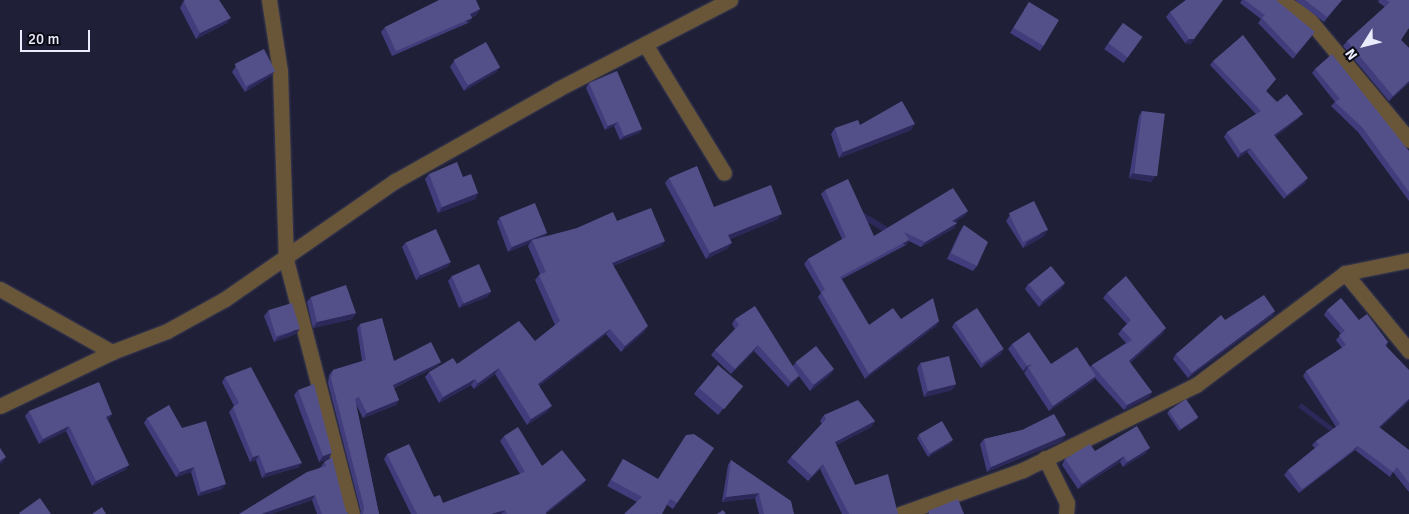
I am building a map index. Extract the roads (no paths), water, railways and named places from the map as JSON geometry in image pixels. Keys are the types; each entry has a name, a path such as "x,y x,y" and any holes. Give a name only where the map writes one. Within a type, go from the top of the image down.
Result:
{"street":[{"path":"269,0 280,72 286,260 352,514"},
{"path":"0,406 112,352 167,332 286,260 395,181 645,44 730,0"},
{"path":"1280,0 1307,18 1409,140"},
{"path":"645,44 724,173"},
{"path":"900,514 1045,458 1196,385 1345,273 1409,260"},
{"path":"1345,273 1409,351"},
{"path":"0,289 112,352"},
{"path":"1045,458 1067,503 1066,514"}]}
